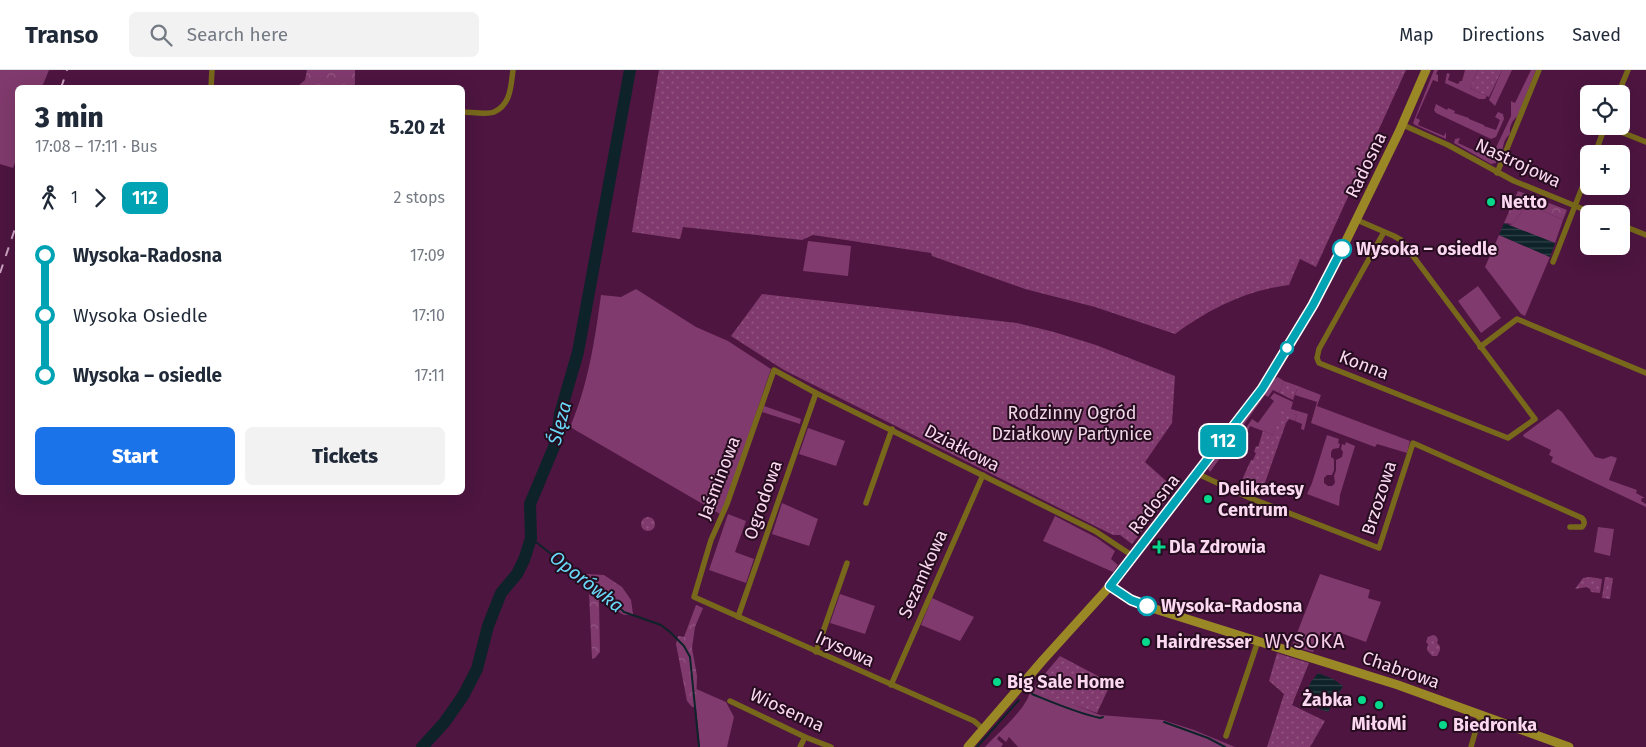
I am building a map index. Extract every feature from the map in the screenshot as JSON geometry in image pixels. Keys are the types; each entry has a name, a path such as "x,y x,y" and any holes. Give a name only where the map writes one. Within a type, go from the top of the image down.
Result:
{"street":[{"path":"211,85 212,70"},
{"path":"465,112 494,112 504,105 511,93 512,70"},
{"name":"Radosna","path":"968,747 1110,586 1198,474 1270,376 1327,280 1403,124 1426,70"},
{"path":"1497,173 1539,70"},
{"path":"1622,85 1628,70"},
{"name":"Nastrojowa","path":"1403,124 1448,145 1497,173 1580,208"},
{"path":"1628,135 1646,142"},
{"path":"1553,262 1580,191"},
{"path":"1357,220 1401,240 1480,347 1517,319 1646,373"},
{"path":"1630,229 1646,235"},
{"name":"Konna","path":"1384,232 1322,344 1317,358 1319,363 1508,438 1535,419 1480,347"},
{"name":"Działkowa","path":"774,370 816,393 1095,531 1133,556"},
{"name":"Jaśminowa","path":"694,597 711,540 727,504 774,370"},
{"name":"Ogrodowa","path":"738,617 816,393"},
{"path":"866,503 892,429"},
{"name":"Brzozowa","path":"1198,474 1250,498 1379,548 1413,443 1582,518 1584,521 1582,528 1570,527"},
{"name":"Sezamkowa","path":"891,685 982,475"},
{"path":"816,652 847,563"},
{"name":"Chabrowa","path":"1110,586 1131,600 1155,609 1398,685 1569,747"},
{"name":"Irysowa","path":"694,597 974,721 983,729"},
{"path":"1226,736 1258,641"},
{"name":"Wiosenna","path":"730,701 805,737 831,747"},
{"path":"1471,747 1480,715"},
{"path":"800,747 805,737"}],"green space":[{"path":"0,70 49,70 43,85 15,85 15,163 13,168 0,164"},
{"path":"307,70 355,70 355,85 299,85 305,80"},
{"path":"659,70 1406,70 1316,267 1300,259 1289,285 1258,291 1229,302 1201,316 1175,334 1095,307 1025,289 932,256 931,253 813,235 802,240 683,227 680,239 632,232"},
{"path":"1434,70 1438,70 1436,74 1438,75 1438,82 1433,80 1416,118 1420,120 1418,125 1444,136 1446,132 1446,139 1413,123"},
{"path":"1465,70 1478,70 1470,88 1487,96 1485,99 1479,99 1445,83 1447,73 1450,74 1448,80 1458,84 1462,81"},
{"path":"1478,70 1502,70 1489,97 1470,88"},
{"path":"1502,70 1512,70 1495,106 1489,100"},
{"path":"1531,70 1536,70 1518,116 1511,124 1510,134 1504,142 1500,158 1498,158 1496,163 1491,164 1454,143 1455,139 1460,138 1458,143 1491,158 1511,116 1511,101 1515,103"},
{"path":"1436,104 1496,130 1500,120 1495,117 1498,112 1503,114 1504,119 1496,137 1491,139 1436,113 1434,110"},
{"path":"1518,191 1567,210 1563,220 1527,204 1513,224 1504,223"},
{"path":"1527,204 1563,220 1555,243 1508,225 1513,224"},
{"path":"1499,235 1550,257 1525,316 1521,314 1485,267"},
{"path":"808,241 851,246 848,276 803,271"},
{"path":"1478,286 1501,318 1481,333 1458,301"},
{"path":"636,289 696,327 728,341 771,369 727,499 720,514 570,427 586,379 601,295 621,297"},
{"name":"Rodzinny Ogród Działkowy Partynice","path":"762,294 1017,323 1096,345 1175,376 1172,423 1145,462 1175,489 1132,544 1120,535 1113,535 784,370 731,336"},
{"path":"1278,377 1284,381 1279,393 1273,390 1268,397 1265,395 1210,472 1208,469 1274,379"},
{"path":"1284,381 1298,386 1293,400 1279,393"},
{"path":"1298,386 1321,395 1317,406 1410,441 1407,453 1377,444 1375,447 1311,423 1317,402 1295,395"},
{"path":"1274,393 1293,402 1291,409 1308,414 1304,430 1301,429 1302,424 1295,421 1297,415 1282,411 1273,435 1250,426 1247,432 1242,434 1252,419 1258,423 1274,401 1270,398"},
{"path":"764,406 801,419 800,424 762,412"},
{"path":"1558,409 1595,457 1603,459 1611,456 1617,458 1609,480 1637,490 1636,493 1645,498 1642,498 1641,501 1646,504 1646,507 1551,462 1553,457 1549,455 1551,450 1524,437 1523,435"},
{"path":"1281,410 1297,415 1295,421 1289,419 1286,423 1262,491 1241,482 1251,460 1253,460 1256,446 1258,447 1263,431 1273,435"},
{"path":"808,428 845,441 836,466 799,454"},
{"path":"1327,435 1339,439 1338,443 1340,444 1339,448 1333,449 1331,452 1331,457 1334,459 1334,470 1332,475 1327,475 1324,478 1324,483 1328,486 1332,486 1335,483 1336,460 1342,457 1342,444 1345,445 1346,442 1355,446 1340,495 1339,506 1307,494"},
{"path":"782,503 818,519 809,546 772,534"},
{"path":"728,514 746,521 735,552 754,559 746,583 709,570"},
{"path":"1055,516 1097,538 1115,551 1111,559 1118,565 1113,572 1043,541"},
{"path":"645,517 651,517 655,524 651,531 645,531 641,527 641,521"},
{"path":"1598,527 1614,529 1610,556 1594,552"},
{"path":"586,574 604,575 622,587 631,600 633,614 624,615 599,600 600,652 592,659 589,593 598,598"},
{"path":"1320,574 1370,590 1368,598 1381,602 1366,642 1338,632 1335,636 1321,632 1313,652 1292,646"},
{"path":"1605,577 1613,578 1610,599 1602,598"},
{"path":"1583,578 1602,579 1600,593 1591,592 1587,587 1575,589"},
{"path":"840,594 875,606 865,634 830,623"},
{"path":"932,598 974,617 960,641 921,625"},
{"path":"696,605 703,608 695,627 692,648 697,676 696,707 692,707 687,701 676,644 678,636 684,637"},
{"path":"1436,636 1437,643 1440,646 1437,656 1432,656 1427,650 1428,644 1426,642 1428,637"},
{"path":"1277,653 1309,663 1292,705 1325,721 1310,747 1267,747 1284,694 1269,681"},
{"path":"1060,656 1111,683 1097,713 1031,690"},
{"path":"694,688 726,702 734,717 727,747 700,747"},
{"path":"1032,688 1100,715 1163,720 1194,730 1235,747 1018,747 1009,737 1006,742 999,736 997,739 1003,744 1001,747 985,747 1019,711"}],"water":[{"path":"1504,223 1555,243 1550,257 1499,235"},
{"path":"1318,673 1333,679 1343,686 1328,712 1307,704 1304,696"}],"waterway":[{"name":"Ślęza","path":"422,747 444,723 463,696 477,669 488,626 501,593 517,574 531,538 530,504 556,442 560,414 578,352 630,70"},
{"name":"Oporówka","path":"531,538 584,580 601,590 624,612 661,625 684,646 690,657 699,747"},
{"path":"1032,694 1083,713 1100,718 1103,717"},
{"path":"977,747 1019,700"},
{"path":"1164,722 1208,738 1225,747"}],"railway":[{"path":"62,85 67,70"},
{"path":"0,273 15,229"}],"bus line":[{"name":"112","path":"1147,606 1131,600 1110,586 1262,389 1313,305 1342,249"}],"place":[{"name":"Netto","path":"1491,202"},
{"name":"Wysoka – osiedle","path":"1342,249"},
{"name":"Delikatesy Centrum","path":"1208,499"},
{"name":"Dla Zdrowia","path":"1159,547"},
{"name":"Wysoka-Radosna","path":"1147,606"},
{"name":"Hairdresser","path":"1146,642"},
{"name":"Big Sale Home","path":"997,682"},
{"name":"Żabka","path":"1362,700"},
{"name":"MiłoMi","path":"1379,705"},
{"name":"Biedronka","path":"1443,725"}],"district":[{"name":"WYSOKA","path":"1305,641"}]}
